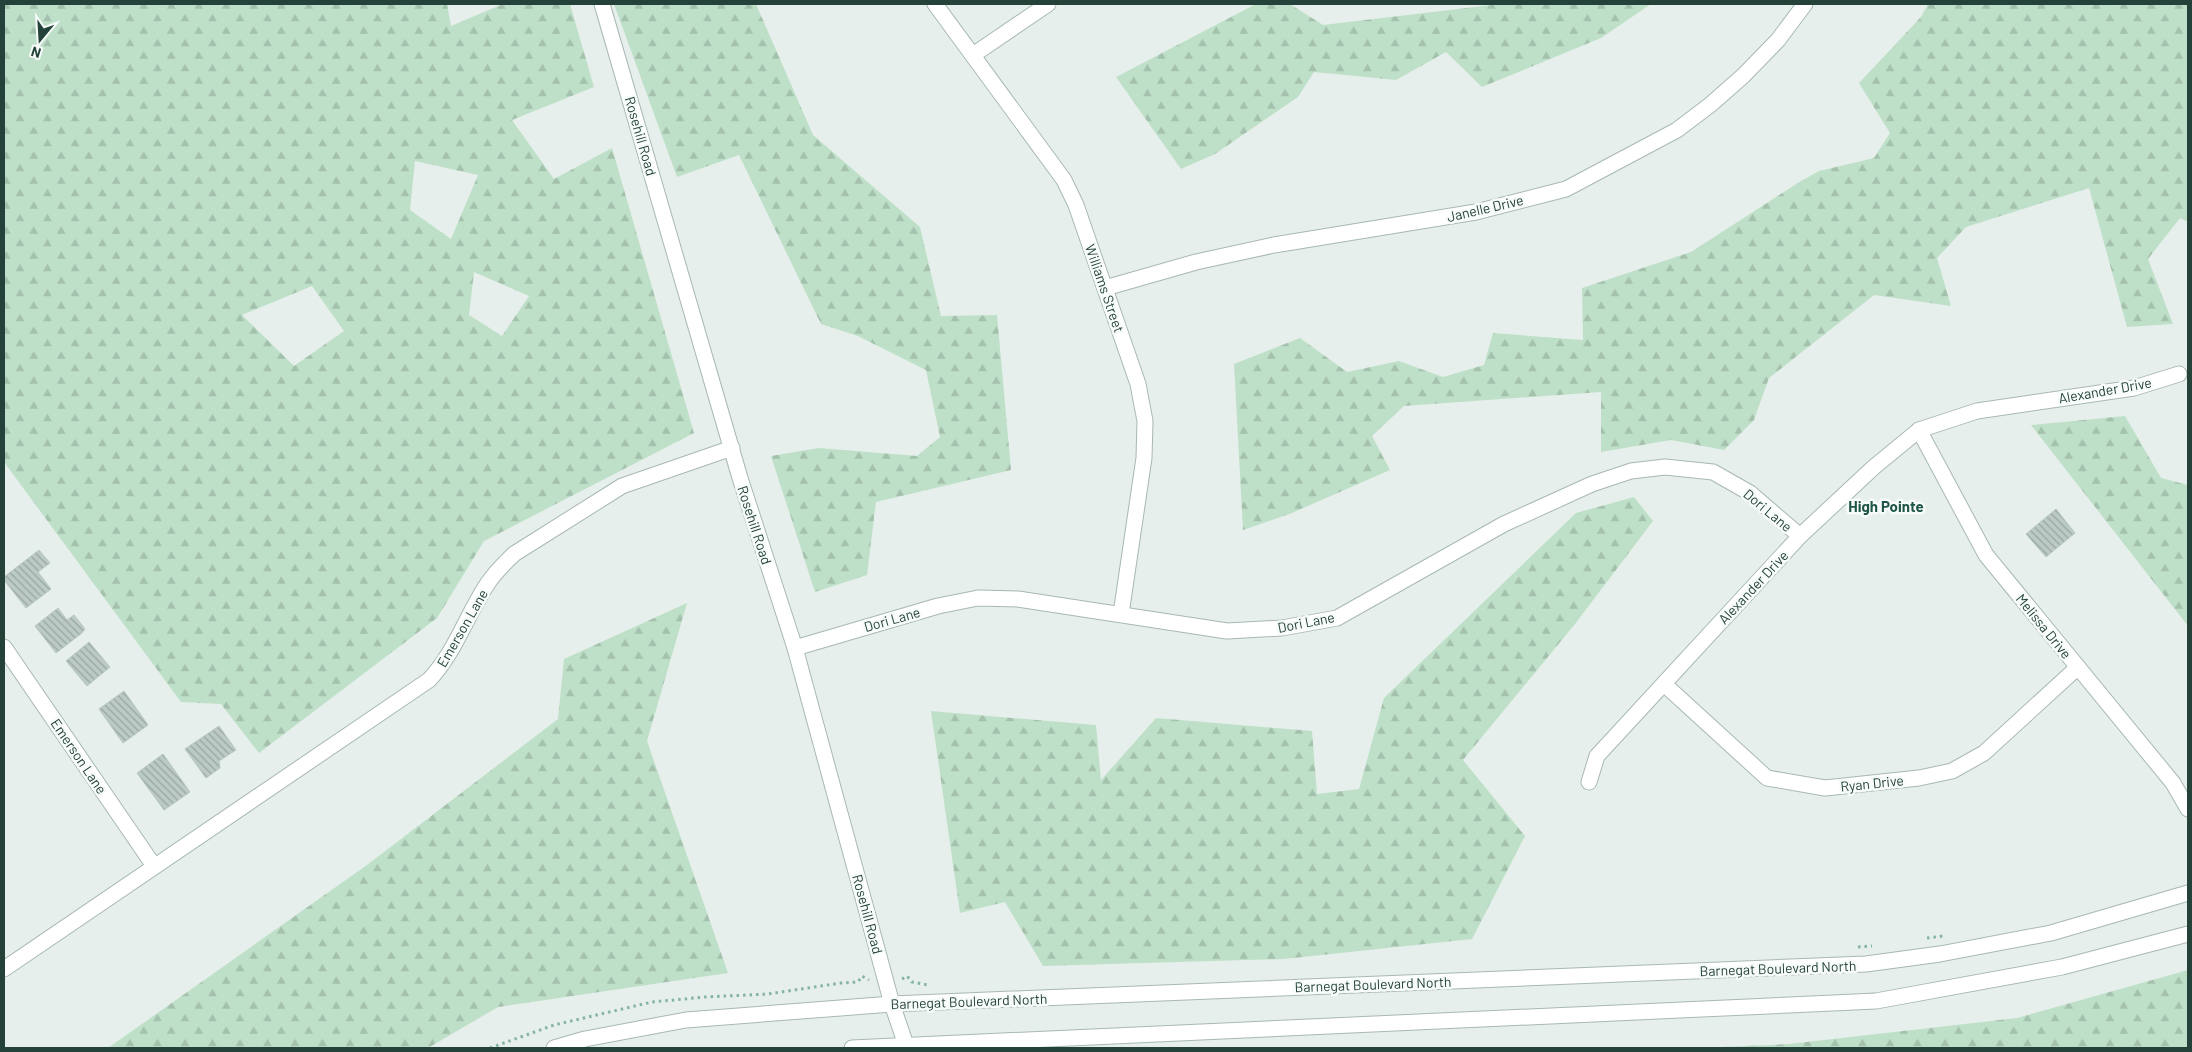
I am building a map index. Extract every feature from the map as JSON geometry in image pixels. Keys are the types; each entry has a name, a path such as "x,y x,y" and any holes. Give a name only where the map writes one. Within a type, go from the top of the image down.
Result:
{"street":[{"name":"Rosehill Road","path":"602,4 732,448 794,648 892,1004 907,1047"},
{"name":"Williams Street","path":"935,4 1064,180 1076,205 1138,384 1144,421 1144,458 1121,614"},
{"path":"973,55 1048,4"},
{"name":"Janelle Drive","path":"1106,288 1196,262 1274,244 1476,212 1566,188 1677,130 1697,115 1743,76 1778,40 1805,4"},
{"name":"Alexander Drive","path":"1588,782 1597,756 1800,536 1874,467 1918,430 1978,411 2134,388 2179,374"},
{"name":"Melissa Drive","path":"1918,430 1986,555 2173,783 2188,809"},
{"name":"Emerson Lane","path":"4,969 429,680 442,667 488,583 499,568 514,554 622,486 732,448"},
{"name":"Dori Lane","path":"794,648 938,606 978,598 1018,599 1227,631 1282,628 1337,618 1504,524 1592,484 1631,471 1665,467 1713,472 1750,492 1800,536"},
{"name":"Emerson Lane","path":"4,647 154,866"},
{"name":"Ryan Drive","path":"1664,684 1767,778 1825,788 1919,778 1952,771 1984,752 2078,667"},
{"name":"Barnegat Boulevard North","path":"554,1048 585,1039 686,1020 892,1004 1866,964 1940,954 2051,933 2188,893"},
{"path":"852,1048 907,1047 1876,1001 2062,967 2188,934"}],"path":[{"path":"1920,939 1948,935"},
{"path":"1854,947 1874,946"},
{"path":"841,983 858,982 862,976 869,980"},
{"path":"902,979 906,976 918,985 936,985"},
{"path":"854,983 859,990"}],"green space":[{"path":"4,4 447,4 451,26 503,4 570,4 594,87 512,120 554,179 612,148 694,433 484,541 437,618 259,753 221,704 181,702 4,462","holes":["415,161 478,175 451,239 410,210","474,272 529,296 502,336 469,315","312,286 344,331 294,366 242,315"]},
{"path":"614,4 756,4 813,135 920,227 941,316 997,315 1011,470 876,502 867,575 815,592 771,456 819,448 917,456 940,437 926,370 858,336 821,324 739,155 677,177"},
{"path":"1256,4 1290,4 1323,25 1500,4 1651,4 1601,38 1482,87 1446,52 1396,80 1314,72 1298,97 1215,154 1181,169 1116,77"},
{"path":"1928,4 2188,4 2188,222 2180,218 2148,259 2173,324 2127,327 2089,188 1966,227 1937,258 1951,306 1874,295 1769,378 1754,420 1724,450 1671,440 1601,452 1601,392 1404,406 1372,436 1390,470 1292,513 1243,530 1234,364 1300,338 1347,372 1399,361 1443,377 1484,365 1493,333 1583,340 1582,288 1691,252 1819,171 1874,158 1890,133 1859,83 1921,17"},
{"path":"2125,416 2161,478 2188,485 2188,626 2031,425"},
{"path":"1634,497 1653,521 1575,624 1463,760 1525,836 1472,939 1284,959 1043,966 1005,902 960,913 931,711 1096,725 1101,780 1156,718 1312,731 1317,794 1359,789 1384,698 1576,513"},
{"path":"687,603 647,741 728,973 498,1007 428,1048 108,1048 367,865 558,719 564,659"},
{"path":"2188,970 2188,1048 1697,1048 1789,1044 2017,1018"}],"building":[{"path":"2056,509 2075,533 2046,557 2026,534"},
{"path":"39,550 50,563 38,572 51,589 26,608 4,580 4,577"},
{"path":"58,608 67,620 74,615 85,629 56,653 35,626"},
{"path":"89,642 110,667 87,686 66,661"},
{"path":"124,691 148,725 123,743 99,709"},
{"path":"219,726 236,750 219,761 220,768 206,778 185,749"},
{"path":"163,754 190,792 164,810 137,773"}],"district":[{"name":"High Pointe","path":"1886,506"}]}
